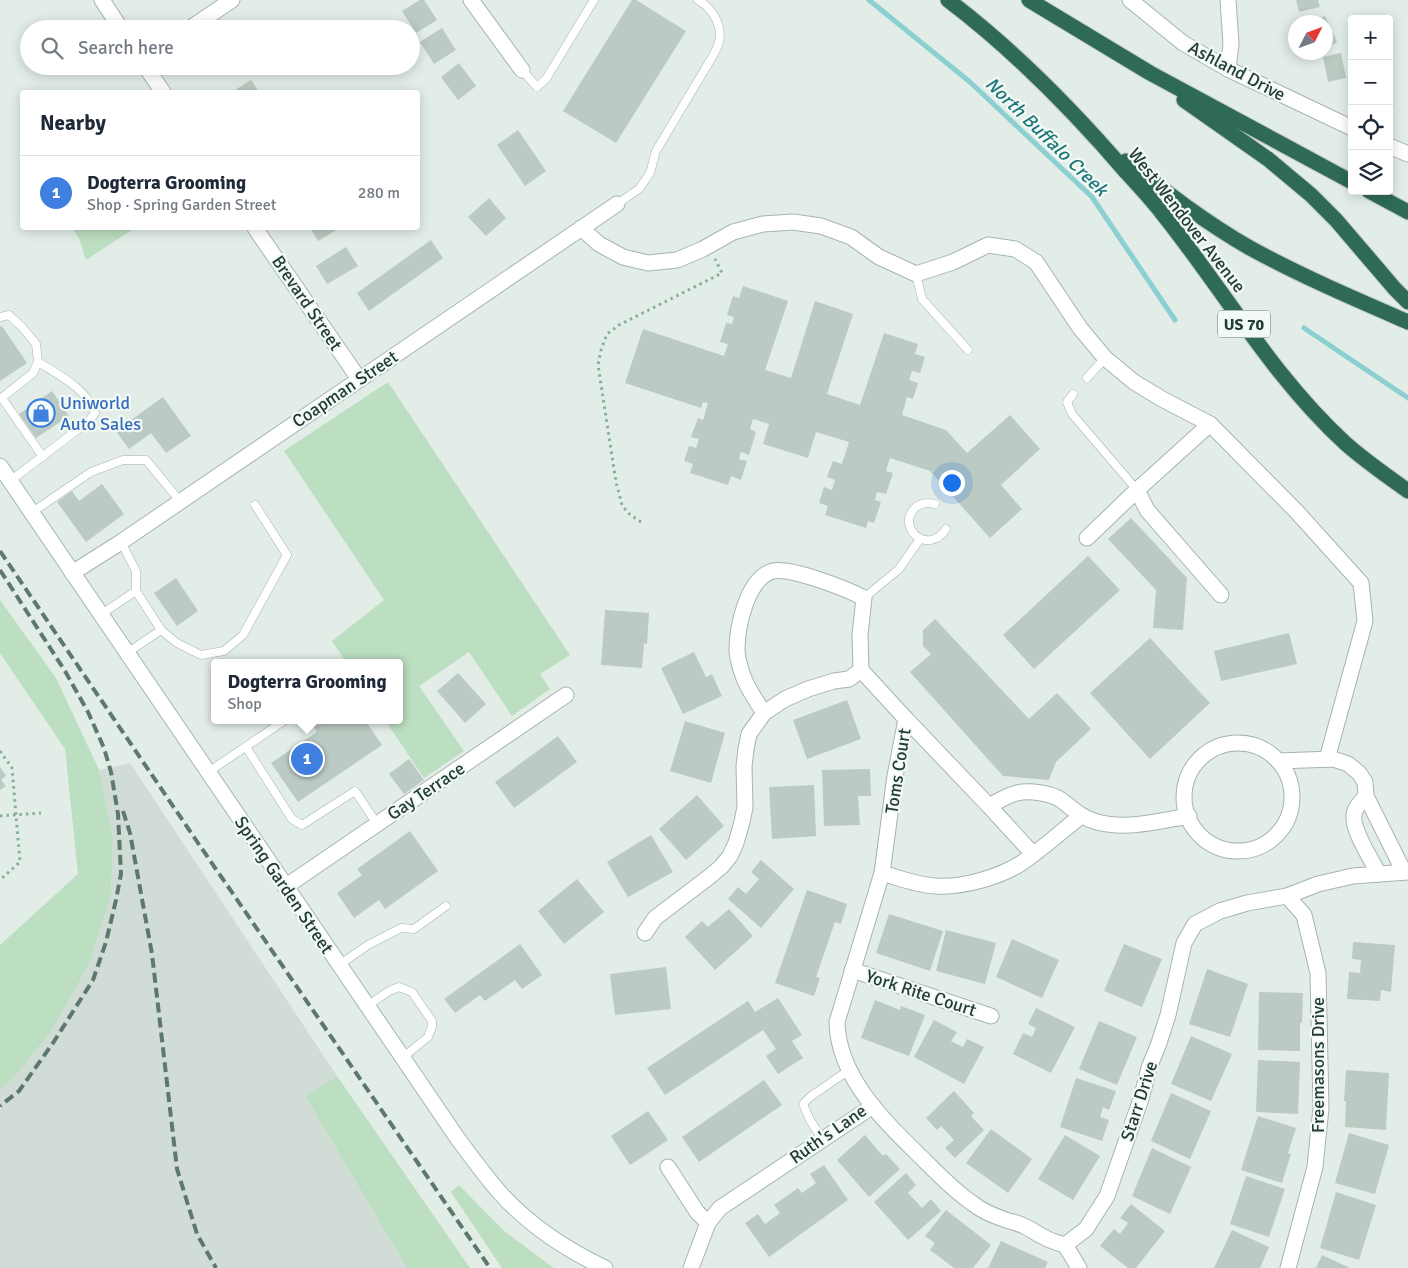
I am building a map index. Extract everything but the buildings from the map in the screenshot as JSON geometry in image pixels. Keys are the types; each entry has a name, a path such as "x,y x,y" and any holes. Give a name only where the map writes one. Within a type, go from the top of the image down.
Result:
{"highway":[{"name":"West Wendover Avenue","path":"948,0 975,20 1034,73 1099,140 1162,213 1264,351 1307,403 1345,443 1408,491"},
{"path":"1029,0 1150,73 1348,180"},
{"path":"1150,73 1196,110 1268,159 1311,195 1336,220 1408,302"},
{"path":"1099,140 1166,192 1249,247 1285,266 1408,322"},
{"path":"1376,195 1408,212"}],"street":[{"path":"102,0 115,20"},
{"path":"202,20 232,0"},
{"path":"471,0 522,70"},
{"name":"Ashland Drive","path":"1130,0 1183,43 1228,69 1348,126"},
{"path":"1228,0 1231,44 1228,69"},
{"path":"151,75 162,90"},
{"path":"1393,148 1408,154"},
{"name":"Coapman Street","path":"72,573 121,542 618,204"},
{"path":"582,228 599,244 623,257 648,263 677,260 741,230 763,224 793,222 821,226 851,237 879,257 916,274 953,262 988,245 1015,249 1036,262 1080,328 1105,358 1134,382 1210,424 1297,512 1361,582 1365,621 1327,759"},
{"name":"Brevard Street","path":"256,230 359,379"},
{"path":"1086,538 1210,424"},
{"name":"Spring Garden Street","path":"0,466 285,887 480,1170 526,1218 583,1258 605,1268"},
{"path":"1137,490 1147,510 1221,595"},
{"path":"645,933 655,918 709,877 730,856 736,843 745,807 744,766 747,742 749,734 764,713 785,699 808,689 834,681 849,679 861,670 860,635 864,598 799,573 785,570 773,571 762,576 754,586 747,601 737,637 737,653 747,686 764,713"},
{"name":"Toms Court","path":"852,970 882,873 895,776 906,719 861,670"},
{"name":"Gay Terrace","path":"285,887 566,694"},
{"path":"906,719 1033,854"},
{"path":"1222,744 1253,745 1271,754 1285,770 1291,785 1293,799 1288,822 1280,833 1265,845 1256,849 1246,851 1226,849 1208,841 1193,825 1189,816 1184,796 1191,768 1198,759 1213,747 1222,744"},
{"path":"1278,761 1333,759 1348,764 1360,774 1365,782 1366,796 1375,816 1406,872"},
{"path":"989,806 1016,793 1038,792 1059,799 1081,816 1096,822 1118,826 1137,825 1189,816"},
{"path":"1366,796 1356,809 1354,816 1355,824 1359,836 1379,874"},
{"path":"882,873 935,886 964,884 996,875 1022,863 1081,816"},
{"path":"1355,824 1375,816"},
{"name":"Starr Drive","path":"1065,1245 1086,1229 1106,1196 1141,1099 1149,1068 1168,1015 1184,943 1195,924 1220,911 1247,903 1287,896 1318,884 1353,876 1406,872"},
{"name":"Freemasons Drive","path":"1287,896 1304,914 1318,973 1321,1108 1315,1167 1288,1268"},
{"name":"York Rite Court","path":"852,970 991,1016"},
{"name":"Ruth's Lane","path":"691,1268 708,1223 720,1208 872,1106 849,1070 841,1051 837,1032 836,1022 852,970"},
{"path":"872,1106 904,1141 946,1182 972,1204 1006,1221 1023,1225 1045,1238 1065,1245 1079,1268"},
{"path":"668,1167 697,1212 708,1223"}],"lane":[{"path":"522,70 537,87 546,79 594,0"},
{"path":"618,204 639,189 650,174 656,151 717,48 719,30 714,14 706,5 698,0"},
{"path":"916,274 922,299 968,350"},
{"path":"0,316 9,315 22,326 36,344 38,362 33,373 1,398 43,457"},
{"path":"1087,378 1105,358"},
{"path":"10,481 89,421 95,413 92,403 69,382 38,362"},
{"path":"1073,394 1067,402 1072,414 1137,490"},
{"path":"31,512 91,472 123,460 146,460 180,501"},
{"path":"935,504 923,503 912,511 909,523 911,530 920,539 932,540 938,538 946,529"},
{"path":"121,542 136,571 136,591 161,630 177,643 201,655 224,651 244,635 287,555 254,505"},
{"path":"864,598 899,569 920,539"},
{"path":"100,615 136,591"},
{"path":"127,653 161,630"},
{"path":"208,773 279,724"},
{"path":"246,747 292,819 302,825 355,790 377,824"},
{"path":"339,965 368,945 401,928 414,929 446,906"},
{"path":"367,1006 389,990 399,987 412,992 432,1021 428,1037 402,1058"},
{"path":"822,1139 803,1104 849,1070"}],"path":[{"path":"641,522 628,513 622,505 616,482 598,366 601,350 607,334 618,325 722,273 708,246"},
{"path":"0,750 12,768 20,862 0,880"},
{"path":"0,816 42,813"}],"shaded area":[{"path":"130,763 337,1076 305,1096 407,1268 0,1268 0,1089 12,1079 90,962 111,892 113,838 99,770"}],"green space":[{"path":"73,230 132,230 86,260 79,238"},
{"path":"388,382 570,655 540,674 550,689 512,716 469,652 419,686 464,751 424,778 388,724 403,724 403,659 344,659 332,641 384,600 284,451"},
{"path":"0,600 56,678 99,770 113,838 111,893 90,962 51,1031 12,1079 0,1089 0,945 78,874 65,749 0,653"},
{"path":"337,1076 470,1268 407,1268 305,1096"},
{"path":"459,1185 504,1231 554,1268 502,1268 451,1192"}],"waterway":[{"name":"North Buffalo Creek","path":"869,0 970,82 1092,197 1175,320"},
{"name":"North Buffalo Creek","path":"1304,328 1408,398"}],"railway":[{"path":"0,551 490,1268"},
{"path":"0,570 65,671 88,712 104,748 111,772 118,814 121,874 106,942 93,980 53,1043 19,1091 0,1106"},
{"path":"123,811 130,833 152,954 177,1169 197,1234 216,1268"}],"place":[{"name":"Uniworld Auto Sales","path":"41,413"},
{"name":"Dogterra Grooming","path":"307,759"}]}
